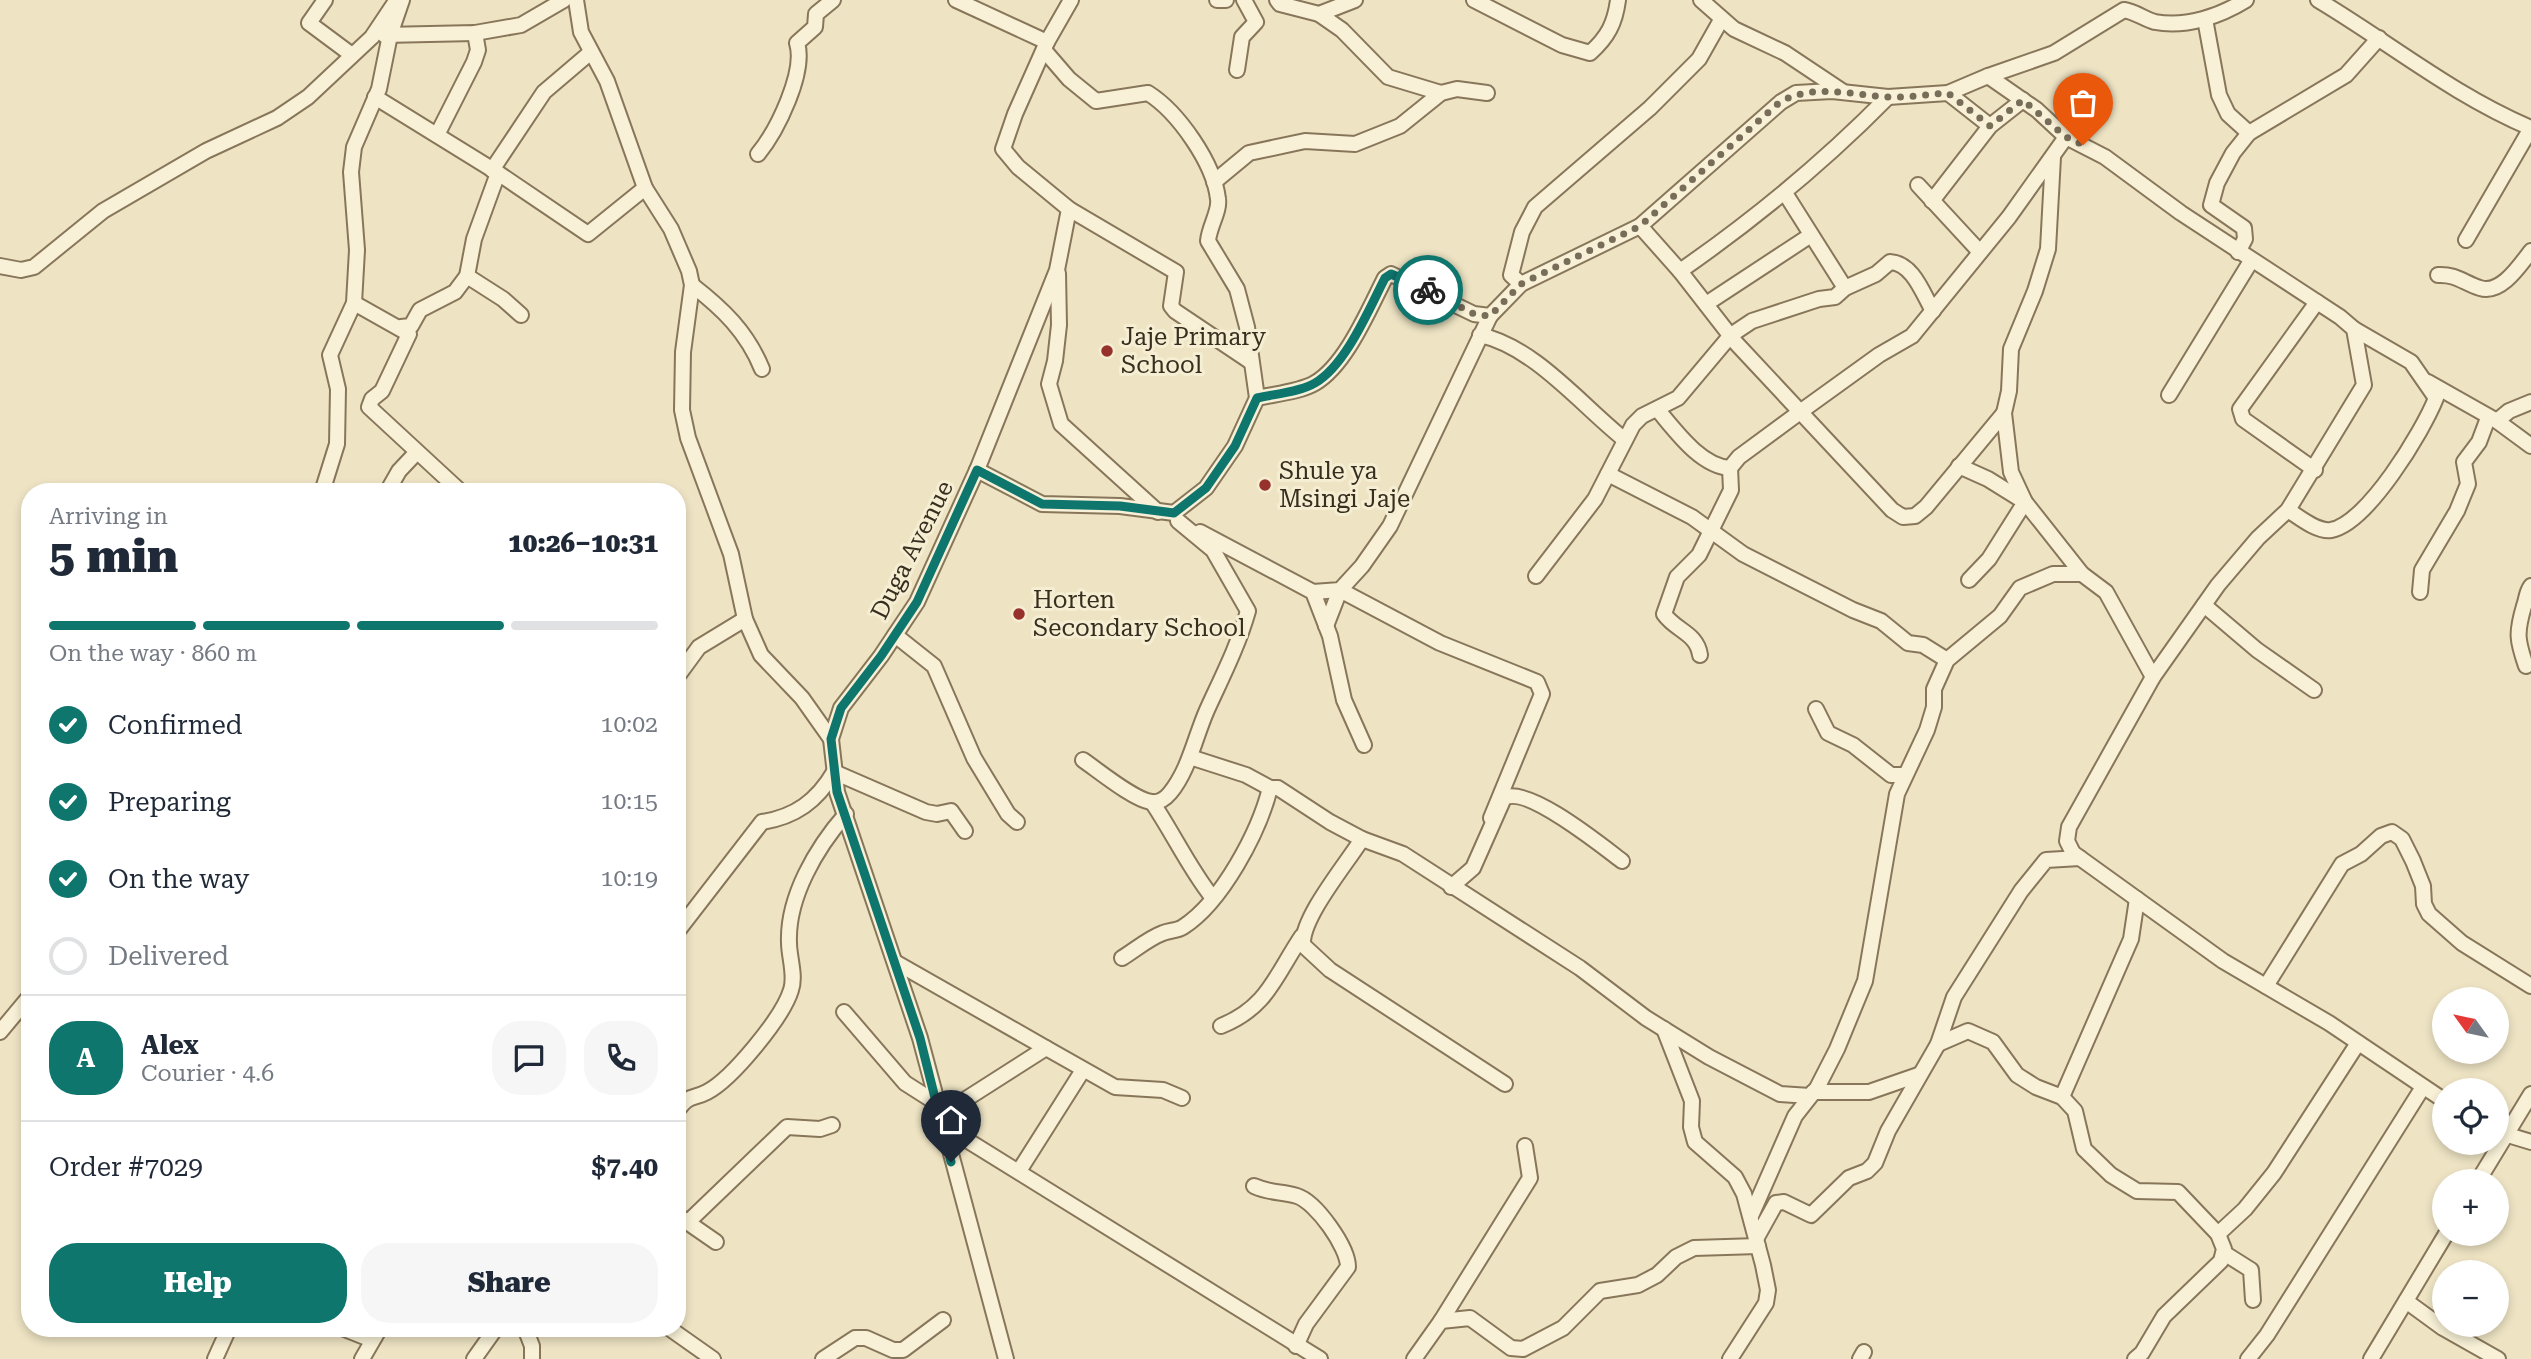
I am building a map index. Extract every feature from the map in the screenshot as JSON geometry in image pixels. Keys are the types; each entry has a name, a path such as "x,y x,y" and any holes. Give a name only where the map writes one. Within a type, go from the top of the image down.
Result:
{"street":[{"path":"325,0 309,23 352,55"},
{"path":"0,267 21,270 34,267 103,211 206,151 277,118 308,97 372,37 399,0"},
{"path":"325,483 337,444 338,389 330,355 354,303 357,250 351,172 354,147 375,97 399,0"},
{"path":"372,37 390,34 475,33 521,25 564,0"},
{"path":"576,0 582,32 607,81 645,188 671,229 692,285 751,342 762,369"},
{"path":"758,154 769,141 800,68 797,43 815,27 816,14 833,0"},
{"path":"956,0 1046,46 1069,79 1096,101 1148,93 1164,104 1186,130 1214,182 1219,202 1208,240 1237,289 1247,327 1257,398 1235,446 1206,488 1176,517"},
{"path":"988,0 997,19"},
{"path":"1072,0 1046,46 1015,114 1003,149 1018,167 1069,209 1175,272 1176,288 1171,306 1175,312 1251,362"},
{"path":"1217,0 1226,0"},
{"path":"1237,69 1242,37 1256,22 1244,0"},
{"path":"1277,0 1280,4 1319,14 1342,30 1388,77 1441,93"},
{"path":"1319,14 1355,0"},
{"path":"1474,0 1562,45 1590,53 1605,40 1616,17 1618,0"},
{"path":"1701,0 1721,20 1785,53 1842,91"},
{"path":"1326,626 1340,590 1362,566 1390,526 1490,316 1521,284 1640,226 1780,102 1796,93 1842,91 1888,97 1948,93 1988,76 2054,54 2124,10 2136,12 2153,21 2175,23 2205,19 2246,0"},
{"path":"2318,0 2379,38 2443,84 2493,112 2531,128 2466,240"},
{"path":"2205,19 2219,95 2228,114 2249,133"},
{"path":"1521,284 1511,275 1512,266 1522,232 1535,207 1640,117 1699,59 1721,20"},
{"path":"437,135 474,62 478,50 475,33"},
{"path":"2238,251 2245,239 2244,228 2211,205 2211,198 2233,153 2249,133 2346,75 2379,38"},
{"path":"401,327 411,326 421,310 455,292 467,276 474,239 495,172 544,92 591,52"},
{"path":"1988,76 2023,100 2066,137 2105,157 2251,261 2354,329 2410,362 2427,382 2436,398 2426,422 2397,469 2343,526 2328,531 2312,525 2288,510"},
{"path":"1214,182 1249,153 1305,141 1355,144 1401,126 1441,93 1457,89 1487,93"},
{"path":"1948,93 1990,126"},
{"path":"375,97 588,233 645,188"},
{"path":"1680,271 1745,226 1785,193 1888,97"},
{"path":"1932,201 1990,126 2023,100"},
{"path":"1700,655 1698,644 1687,632 1670,623 1664,614 1678,577 1699,555 1731,490 1731,468 1739,457 1800,412 1879,355 1912,336 2066,137"},
{"path":"2053,157 2048,249 2035,291 2011,349 2009,391 2004,413 2011,472 2025,502 2082,574 2106,592 2153,677"},
{"path":"1918,185 1979,251"},
{"path":"1785,193 1845,288"},
{"name":"Duga Avenue","path":"1006,1359 940,1114 895,962 837,792 831,739 841,708 917,602 977,470 1057,270 1069,209"},
{"path":"1640,226 1800,412 1892,510 1903,517 1915,516 1926,507 2004,413"},
{"path":"1706,304 1811,235"},
{"path":"2438,275 2452,274 2480,288 2491,289 2500,285 2531,251"},
{"path":"2169,395 2251,261"},
{"path":"1536,576 1570,535 1608,474 1625,440 1642,416 1678,398 1731,335 1752,321 1819,299 1828,300 1845,288 1865,281 1890,262 1899,263 1911,272 1933,311"},
{"path":"1057,270 1059,325 1049,384 1061,424 1158,512"},
{"path":"1257,398 1315,383 1325,374 1353,338 1385,278 1391,274 1474,314 1490,316"},
{"path":"467,276 503,299 521,315"},
{"path":"692,285 683,352 682,410 688,438 731,554 745,619 761,655 779,678 802,698 831,739"},
{"path":"2315,470 2243,419 2239,409 2316,302"},
{"path":"354,303 401,327 409,337 382,391 372,399 369,407 451,483"},
{"path":"2354,329 2364,385 2315,470 2288,510 2259,538 2204,605 2153,677 2069,827 2067,841 2073,853 2223,961 2358,1043 2432,1093"},
{"path":"1480,335 1496,339 1524,354 1625,440"},
{"path":"2427,382 2493,419 2531,446"},
{"path":"2420,592 2422,570 2457,511 2468,484 2464,462 2493,419 2531,402"},
{"path":"1657,409 1685,442 1722,467 1731,468"},
{"path":"394,483 416,453"},
{"path":"1959,466 1988,479 2025,502"},
{"path":"977,470 1042,504 1120,506 1176,517 1313,592 1340,590 1440,643 1537,682 1542,694 1491,818"},
{"path":"1608,474 1645,491 1712,530 1743,554 1853,610 1881,621 1908,643 1923,645 1947,660"},
{"path":"1969,580 1989,558 2025,502"},
{"path":"1152,802 1161,801 1170,793 1190,757 1207,711 1241,639 1248,611 1213,550 1176,517"},
{"path":"1751,1216 1795,1116 1812,1094 1837,1049 1865,981 1903,775 1927,730 1934,707 1934,689 1947,660 2000,616 2020,588 2053,574 2082,574"},
{"path":"2526,666 2518,642 2517,628 2526,594 2531,586"},
{"path":"1313,592 1326,626 1344,701 1364,744"},
{"path":"2204,605 2257,650 2314,690"},
{"path":"686,665 699,647 745,619"},
{"path":"895,635 934,666 974,758 1008,814 1017,822"},
{"path":"1815,709 1828,733 1853,744 1891,775 1903,775"},
{"path":"1190,757 1246,775 1270,788 1278,788 1362,839 1403,854 1580,968 1664,1029 1709,1057 1780,1094 1869,1092 1918,1075"},
{"path":"1083,760 1152,802 1179,841 1194,874 1212,897"},
{"path":"686,920 762,822 785,818 809,803 824,789 834,772 926,811 937,814 951,811 965,831"},
{"path":"1122,958 1165,932 1181,929 1200,913 1247,851 1263,818 1270,788"},
{"path":"1451,887 1473,868 1504,798 1510,795 1521,796 1543,807 1622,861"},
{"path":"686,1101 692,1095 706,1093 743,1063 785,1002 792,988 789,943 792,911 810,866 829,833 846,814"},
{"path":"2266,986 2342,864 2361,854 2381,836 2392,832 2402,839 2413,861 2423,886 2429,914 2462,943 2531,986"},
{"path":"1221,1026 1252,1010 1272,986 1362,839"},
{"path":"1757,1242 1776,1203 1784,1202 1811,1215 1849,1178 1867,1171 1875,1163 1882,1142 1938,1044 1954,997 2041,864 2046,860 2080,858"},
{"path":"2062,1097 2131,939 2137,899"},
{"path":"1302,936 1307,953 1330,970 1505,1083"},
{"path":"895,962 1115,1087 1163,1090 1182,1098"},
{"path":"0,1032 21,1007"},
{"path":"845,1012 905,1083 940,1114 1019,1171 1156,1254 1307,1354"},
{"path":"1664,1029 1692,1101 1691,1127 1695,1142 1735,1177 1751,1216 1768,1290 1766,1303 1730,1359"},
{"path":"1938,1044 1968,1031 1993,1042 2017,1075 2036,1087 2062,1097 2075,1111 2084,1149 2111,1175 2137,1191 2178,1192 2218,1234 2224,1253 2221,1261 2164,1316 2142,1353 2135,1359"},
{"path":"2218,1234 2245,1209 2274,1173 2358,1043"},
{"path":"940,1114 1046,1048"},
{"path":"1019,1171 1083,1070"},
{"path":"2248,1359 2267,1335 2423,1087"},
{"path":"2509,1123 2531,1094"},
{"path":"686,1215 787,1127 820,1129 832,1125"},
{"path":"2509,1136 2531,1142"},
{"path":"1414,1359 1441,1321 1530,1178 1525,1146"},
{"path":"1254,1186 1272,1194 1296,1195 1306,1200 1334,1232 1348,1260 1348,1267 1306,1324 1307,1354"},
{"path":"686,1221 716,1241"},
{"path":"1441,1321 1470,1318 1511,1348 1527,1354 1563,1328 1600,1291 1638,1285 1657,1275 1676,1257 1694,1248 1757,1242"},
{"path":"2371,1359 2439,1246"},
{"path":"2224,1253 2251,1270 2253,1300"},
{"path":"2406,1301 2443,1328 2498,1359"},
{"path":"823,1359 855,1338 866,1338 893,1350 903,1350 943,1320"},
{"path":"215,1359 225,1337"},
{"path":"362,1359 374,1337"},
{"path":"474,1359 490,1337"},
{"path":"529,1337 532,1359"},
{"path":"682,1337 713,1359"}],"way so far":[{"path":"1428,290 1474,314 1490,316 1521,284 1640,226 1780,102 1796,93 1842,91 1888,97 1948,93 1990,126 2023,100 2066,137 2083,145"}],"place":[{"name":"Jaje Primary School","path":"1107,351"},
{"name":"Shule ya Msingi Jaje","path":"1265,485"},
{"name":"Horten Secondary School","path":"1019,614"}],"route":[{"path":"951,1162 920,1038 837,792 831,739 841,708 881,656 917,602 977,470 1042,504 1120,506 1174,513 1206,488 1235,446 1257,398 1315,383 1334,365 1353,338 1385,278 1391,274 1428,290"}]}
